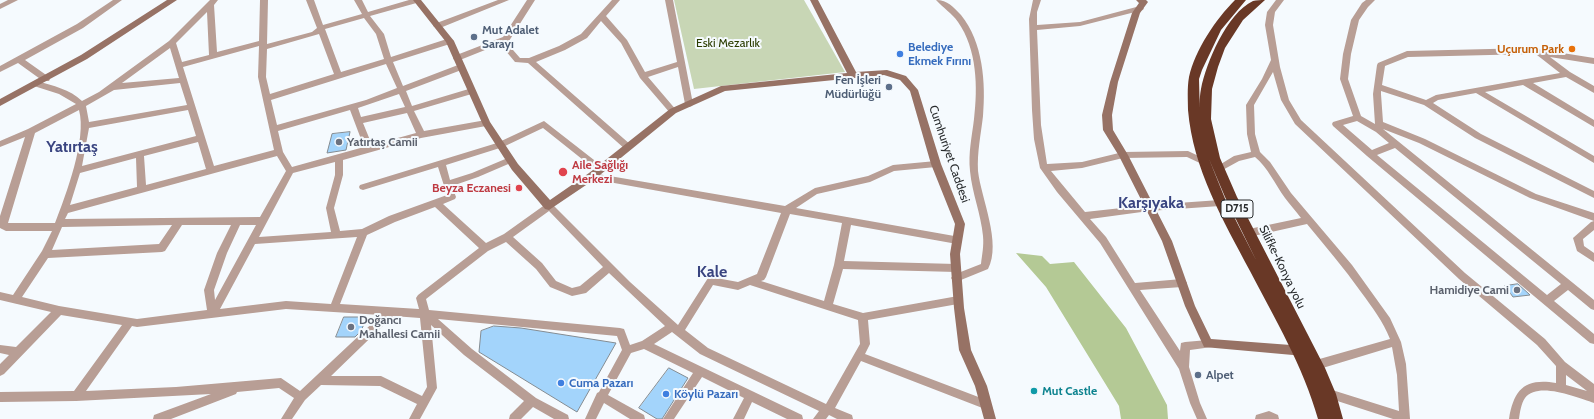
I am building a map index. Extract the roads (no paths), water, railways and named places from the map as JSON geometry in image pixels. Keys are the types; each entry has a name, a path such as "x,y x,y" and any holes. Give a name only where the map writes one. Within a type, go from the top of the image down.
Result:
{"highway":[{"name":"Silifke-Konya yolu","path":"1241,0 1230,11 1215,31 1204,53 1195,78 1195,116 1204,162 1220,203 1303,351 1316,364 1329,394 1336,419"},
{"name":"Silifke-Konya yolu","path":"1260,0 1251,6 1236,22 1221,44 1210,72 1205,100 1206,120 1212,148 1219,169 1303,351 1325,419"}],"street":[{"path":"0,7 14,0"},
{"path":"0,69 80,26 118,0"},
{"path":"0,103 84,57 173,0"},
{"path":"264,0 262,77 279,152 290,171"},
{"path":"310,0 338,76"},
{"path":"358,0 366,15 380,34 388,60 421,135"},
{"path":"178,66 213,56 315,34 323,27 417,0 450,41 486,123 510,160 549,206 609,267 675,328 704,351 848,419"},
{"path":"438,26 505,0"},
{"path":"274,129 353,106 402,89 459,63 506,39 531,0"},
{"path":"501,41 518,60 530,61 562,48 584,36 616,0"},
{"path":"669,0 689,104"},
{"path":"814,0 853,75"},
{"path":"839,265 956,273 984,266 988,244 974,169 979,108 978,72 971,40 962,21 947,4 940,0"},
{"path":"1036,0 1034,6 1033,28 1037,133 1038,146 1044,168 1060,190 1103,240 1184,367 1195,403 1202,419"},
{"path":"1280,0 1271,12 1269,26 1275,60 1285,100 1298,122 1462,276 1542,342 1561,365 1594,390"},
{"path":"1357,117 1357,113 1344,79 1347,54 1355,20 1365,5 1372,0"},
{"path":"212,2 213,56"},
{"path":"0,144 31,131 102,94 172,42 212,2"},
{"path":"1033,28 1080,24 1099,20 1144,2"},
{"path":"1144,2 1136,13 1114,82 1107,115 1108,130 1123,155 1167,242 1193,312 1208,344"},
{"path":"602,17 624,42 643,76 673,111"},
{"path":"267,98 450,41"},
{"path":"172,42 210,171"},
{"path":"1594,62 1531,51 1407,54 1381,65 1378,87 1379,127 1396,144 1594,306"},
{"path":"1539,52 1567,74 1594,90"},
{"path":"19,60 46,79"},
{"path":"1275,60 1266,79 1250,105 1251,134 1256,154 1271,169 1284,191 1349,267 1380,310 1392,333 1402,364 1405,418 1329,394"},
{"path":"530,61 628,147"},
{"path":"643,76 681,63"},
{"name":"Cumhuriyet Caddesi","path":"549,206 592,176 673,111 724,88 884,72 903,78 914,90 936,164 960,224 955,254 958,300 965,350 981,386 990,419"},
{"path":"1427,103 1436,98 1567,74"},
{"path":"111,87 183,80"},
{"path":"1525,82 1594,124"},
{"path":"16,299 44,254 70,198 86,126 83,108 75,97 37,84"},
{"path":"1378,87 1427,103 1478,136 1594,195"},
{"path":"359,121 410,109 472,91"},
{"path":"1478,91 1594,160"},
{"path":"353,106 369,149"},
{"path":"86,126 191,107"},
{"path":"1357,117 1379,127 1422,141 1533,196 1594,217"},
{"path":"1357,117 1336,124 1594,340"},
{"path":"212,315 290,171 421,135 486,123"},
{"path":"363,187 500,144 544,124 600,169"},
{"path":"31,131 1,224 6,226 264,221"},
{"path":"76,171 201,138"},
{"path":"1370,154 1396,144"},
{"path":"64,210 279,152"},
{"path":"140,154 142,189"},
{"path":"1044,168 1082,165 1123,155 1188,154 1204,162"},
{"path":"1219,169 1237,158 1256,154"},
{"path":"336,235 330,208 339,175 339,157"},
{"path":"447,184 475,175 510,160"},
{"path":"252,241 363,233 392,219 452,197 441,163"},
{"path":"590,419 627,350 645,344 675,328 711,281 738,286 761,277 787,210 815,191 870,179 893,168 936,164"},
{"path":"592,176 957,240"},
{"path":"436,203 485,248"},
{"path":"1083,216 1149,208 1220,203"},
{"path":"414,419 432,388 425,314 421,298 485,248 507,237 549,206"},
{"path":"827,306 839,265 847,220"},
{"path":"1249,233 1308,220"},
{"path":"212,315 209,290 222,253 237,221"},
{"path":"44,254 162,248 179,222"},
{"path":"1594,225 1578,238 1580,248 1594,258"},
{"path":"334,308 363,233"},
{"path":"507,237 539,266 553,284 572,292 583,290 609,267"},
{"path":"749,281 863,317 958,300"},
{"path":"1132,287 1182,283"},
{"path":"1546,301 1567,285"},
{"path":"0,296 59,310 137,323 286,305 425,314 620,332 627,350"},
{"path":"0,371 59,310"},
{"path":"286,419 301,397 391,312"},
{"path":"425,314 468,352 532,401 564,419"},
{"path":"818,419 829,409 865,344 863,317"},
{"path":"76,396 130,322"},
{"path":"1316,364 1395,342"},
{"path":"645,344 798,419"},
{"path":"1184,367 1185,346 1208,344 1303,351"},
{"path":"0,348 18,352"},
{"path":"859,356 985,404"},
{"path":"1561,365 1561,388"},
{"path":"668,419 700,371"},
{"path":"319,380 381,381 424,402"},
{"path":"0,397 76,396 243,387 281,383 301,397"},
{"path":"1514,419 1522,393 1532,387 1544,386 1561,388 1594,398"},
{"path":"158,419 243,387"},
{"path":"602,396 640,419"},
{"path":"738,419 750,396"},
{"path":"514,419 532,401"},
{"path":"1260,419 1269,416 1274,419"}],"place":[{"name":"Mut Adalet Sarayı","path":"474,37"},
{"name":"Uçurum Park","path":"1572,49"},
{"name":"Belediye Ekmek Fırını","path":"900,54"},
{"name":"Fen İşleri Müdürlüğü","path":"889,87"},
{"name":"Yatırtaş Camii","path":"339,142"},
{"name":"Aile Sağlığı Merkezi","path":"563,172"},
{"name":"Beyza Eczanesi","path":"519,188"},
{"name":"Hamidiye Cami","path":"1517,290"},
{"name":"Doğancı Mahallesi Camii","path":"351,327"},
{"name":"Alpet","path":"1198,375"},
{"name":"Cuma Pazarı","path":"561,383"},
{"name":"Mut Castle","path":"1034,391"},
{"name":"Köylü Pazarı","path":"666,394"}],"district":[{"name":"Yatırtaş","path":"72,147"},
{"name":"Karşıyaka","path":"1151,203"},
{"name":"Kale","path":"712,272"}],"park label":[{"name":"Eski Mezarlık","path":"728,43"}]}
